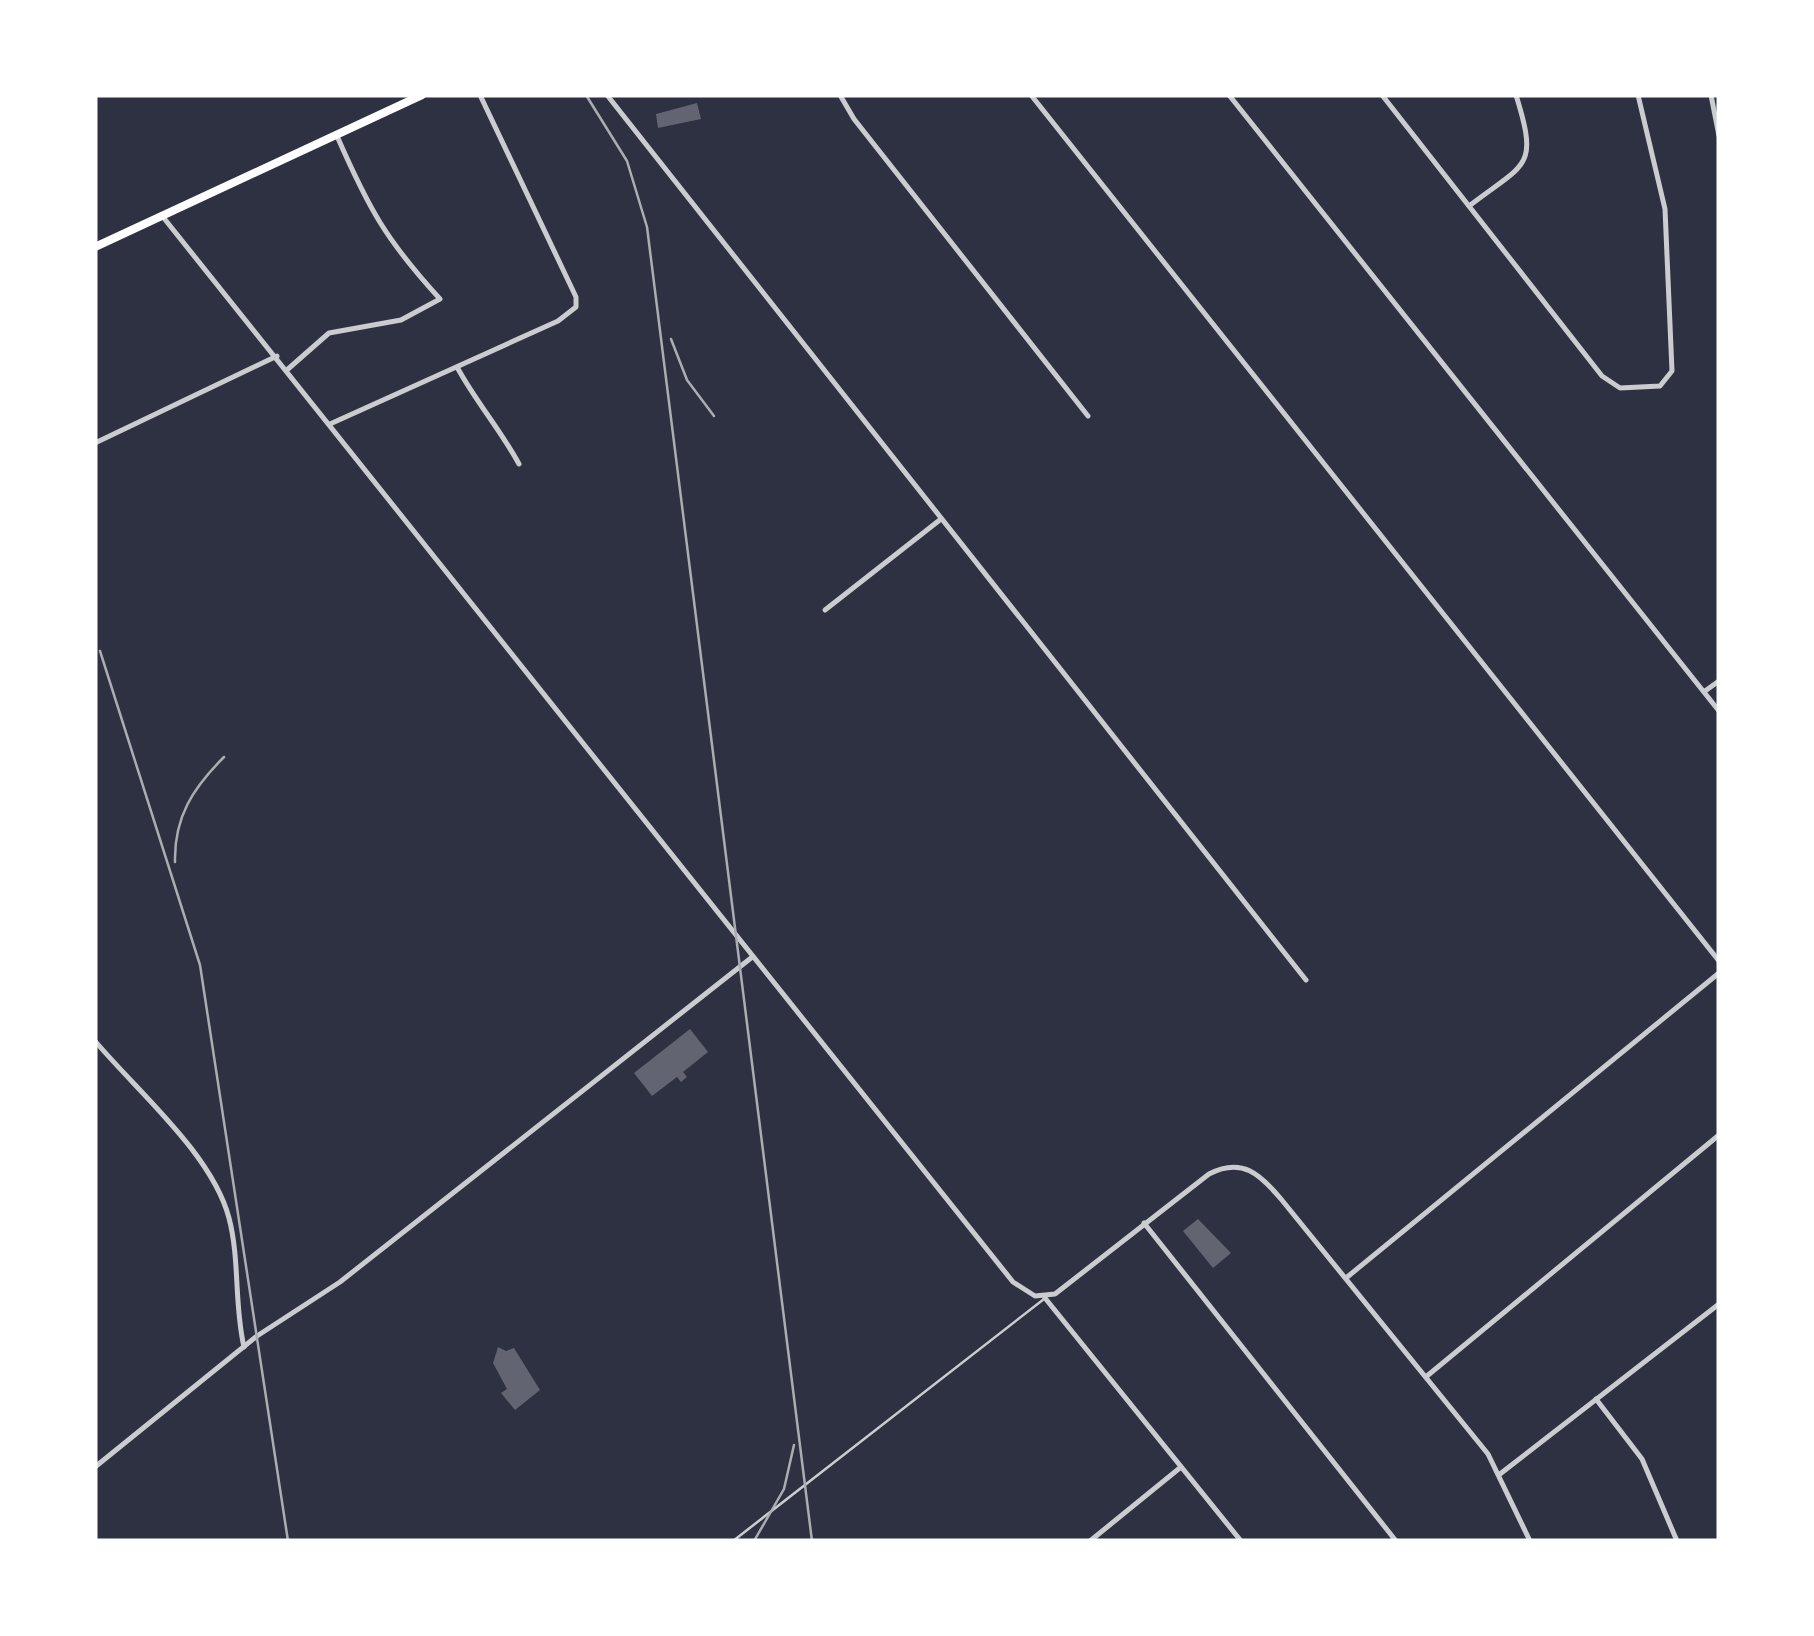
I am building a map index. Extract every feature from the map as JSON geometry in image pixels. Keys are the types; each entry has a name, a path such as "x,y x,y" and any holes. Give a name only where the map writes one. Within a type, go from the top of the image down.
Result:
{"main road":[{"path":"95,247 422,95"}],"street":[{"path":"330,424 575,310 576,297 480,95"},
{"path":"607,95 1306,980"},
{"path":"840,95 854,119 1088,416"},
{"path":"1031,95 1719,961"},
{"path":"1229,95 1719,711"},
{"path":"1382,95 1609,383 1620,388 1655,386 1669,379 1666,209 1638,95"},
{"path":"1469,206 1528,158 1530,142 1516,95"},
{"path":"1712,95 1719,136"},
{"path":"288,369 330,333 401,320 440,299 393,248 373,218 337,135"},
{"path":"161,215 288,369 1013,1282 1023,1291 1045,1298 1241,1541"},
{"path":"95,444 277,356"},
{"path":"457,367 478,408 501,430 519,464"},
{"path":"825,610 942,518"},
{"path":"1704,692 1719,681"},
{"path":"95,1467 244,1348 340,1282 752,958"},
{"path":"1346,1278 1719,973"},
{"path":"95,1042 200,1158 220,1191 232,1232 244,1348"},
{"path":"1426,1376 1719,1136"},
{"path":"1045,1298 1209,1174 1244,1167 1263,1178 1426,1376 1500,1474 1530,1541"},
{"path":"1144,1224 1396,1541"},
{"path":"1500,1474 1718,1306"},
{"path":"1596,1399 1642,1460 1677,1541"},
{"path":"1090,1541 1182,1467"}],"lane":[{"path":"734,1541 1045,1298"}],"building":[{"path":"697,103 701,119 658,128 656,114"},
{"path":"690,1029 708,1052 683,1072 687,1077 681,1082 677,1077 652,1096 634,1073"},
{"path":"1198,1219 1231,1253 1213,1268 1183,1231"},
{"path":"498,1347 506,1351 514,1348 540,1390 515,1410 501,1393 507,1389 493,1363"}],"railway":[{"path":"586,95 627,161 647,227 812,1541"},
{"path":"671,339 687,380 714,416"},
{"path":"100,651 200,965 288,1541"},
{"path":"175,862 178,831 188,804 224,757"},
{"path":"754,1541 784,1489 794,1445"}]}
